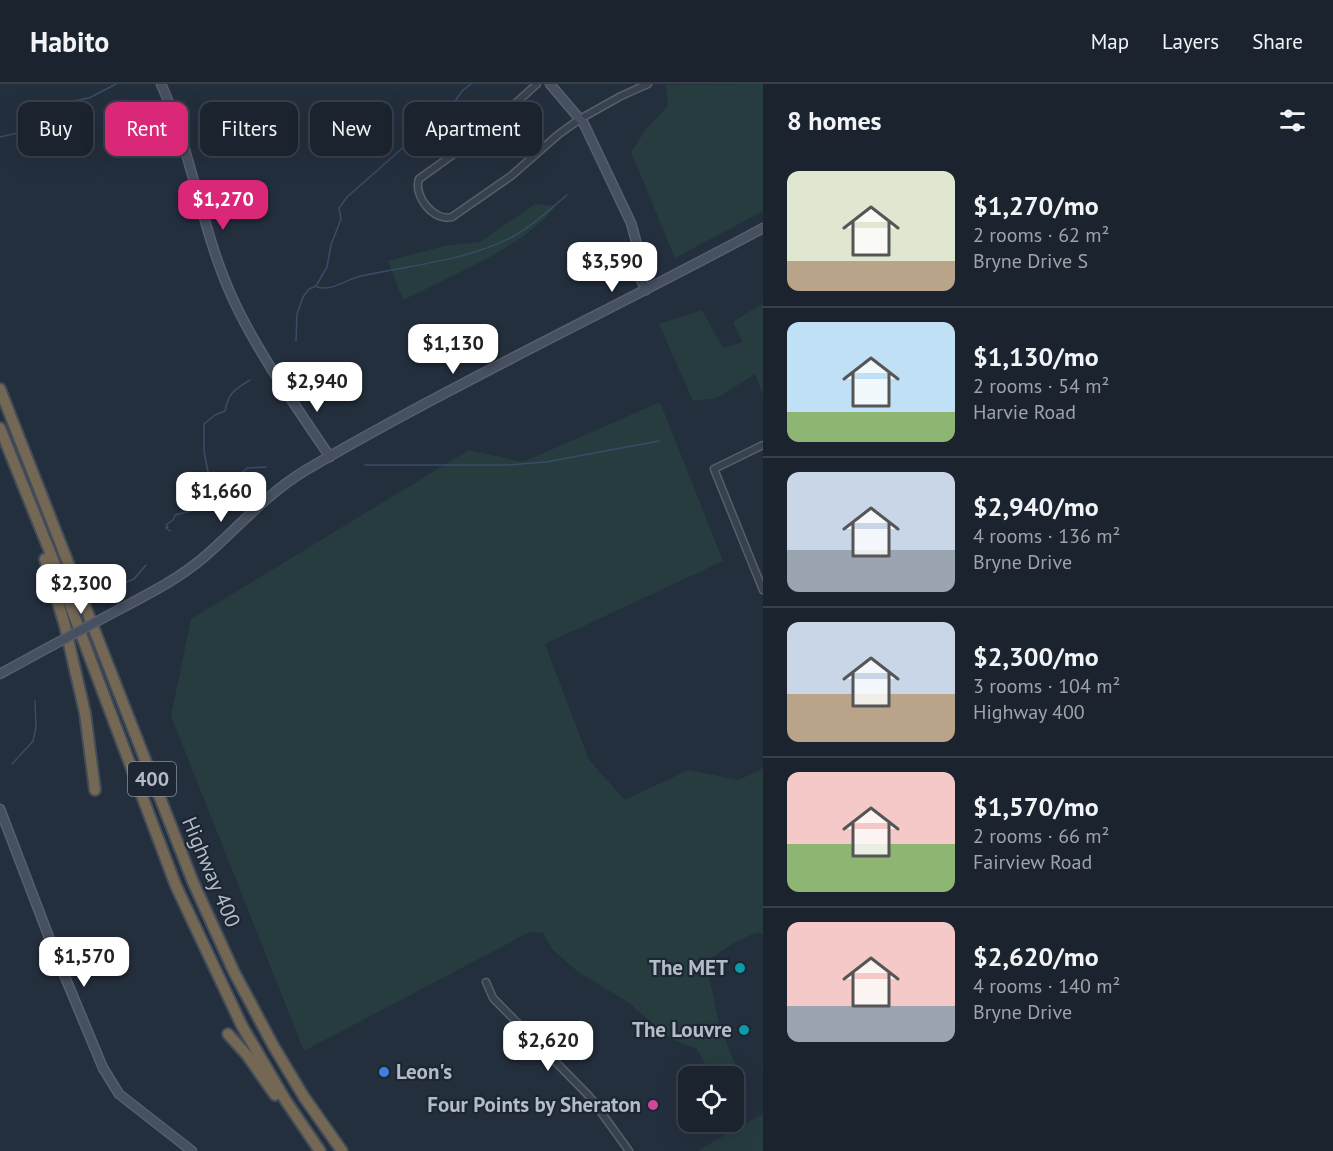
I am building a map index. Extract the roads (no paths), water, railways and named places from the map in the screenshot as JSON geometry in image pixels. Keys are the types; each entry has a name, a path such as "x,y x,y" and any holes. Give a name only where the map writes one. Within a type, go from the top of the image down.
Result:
{"highway":[{"name":"Highway 400","path":"0,389 193,882 234,972 274,1047 304,1097 342,1151"},
{"name":"Highway 400","path":"0,428 176,886 242,1026 286,1101 320,1151"},
{"path":"30,504 35,528 65,626 85,713 95,790"},
{"path":"228,1034 247,1055 287,1111 306,1131"}],"street":[{"path":"161,84 179,132 231,296 246,325 330,457"},
{"path":"537,84 479,136 421,177 418,189 434,214 441,218 452,217 511,176 559,134 580,119 648,84"},
{"path":"550,84 580,119 631,223 641,277 646,290"},
{"path":"0,674 184,573 212,550 268,496 287,482 504,361 763,228"},
{"path":"763,445 714,469 763,590"},
{"path":"0,809 55,953 103,1068 119,1094 192,1151"},
{"path":"486,982 493,998 590,1097 629,1151"}],"waterway":[{"path":"0,137 35,129 68,102 89,98 116,84"},
{"path":"296,341 297,314 303,297 309,289 316,286 327,267 331,245 341,219 339,208 347,197 431,123 444,116 463,90 471,84"},
{"path":"317,287 333,287 361,276 476,252 527,228 567,195"},
{"path":"213,498 204,451 204,424 215,415 225,411 231,395 250,380"},
{"path":"365,465 507,465 546,462 659,441"},
{"path":"170,531 166,525 173,520 175,515 199,509 207,500 230,485 247,468 266,467"},
{"path":"113,587 134,579 146,565"},
{"path":"12,764 33,741 36,727 35,701"}],"place":[{"name":"The MET","path":"740,968"},
{"name":"The Louvre","path":"744,1030"},
{"name":"Leon's","path":"384,1072"},
{"name":"Four Points by Sheraton","path":"653,1105"}]}
